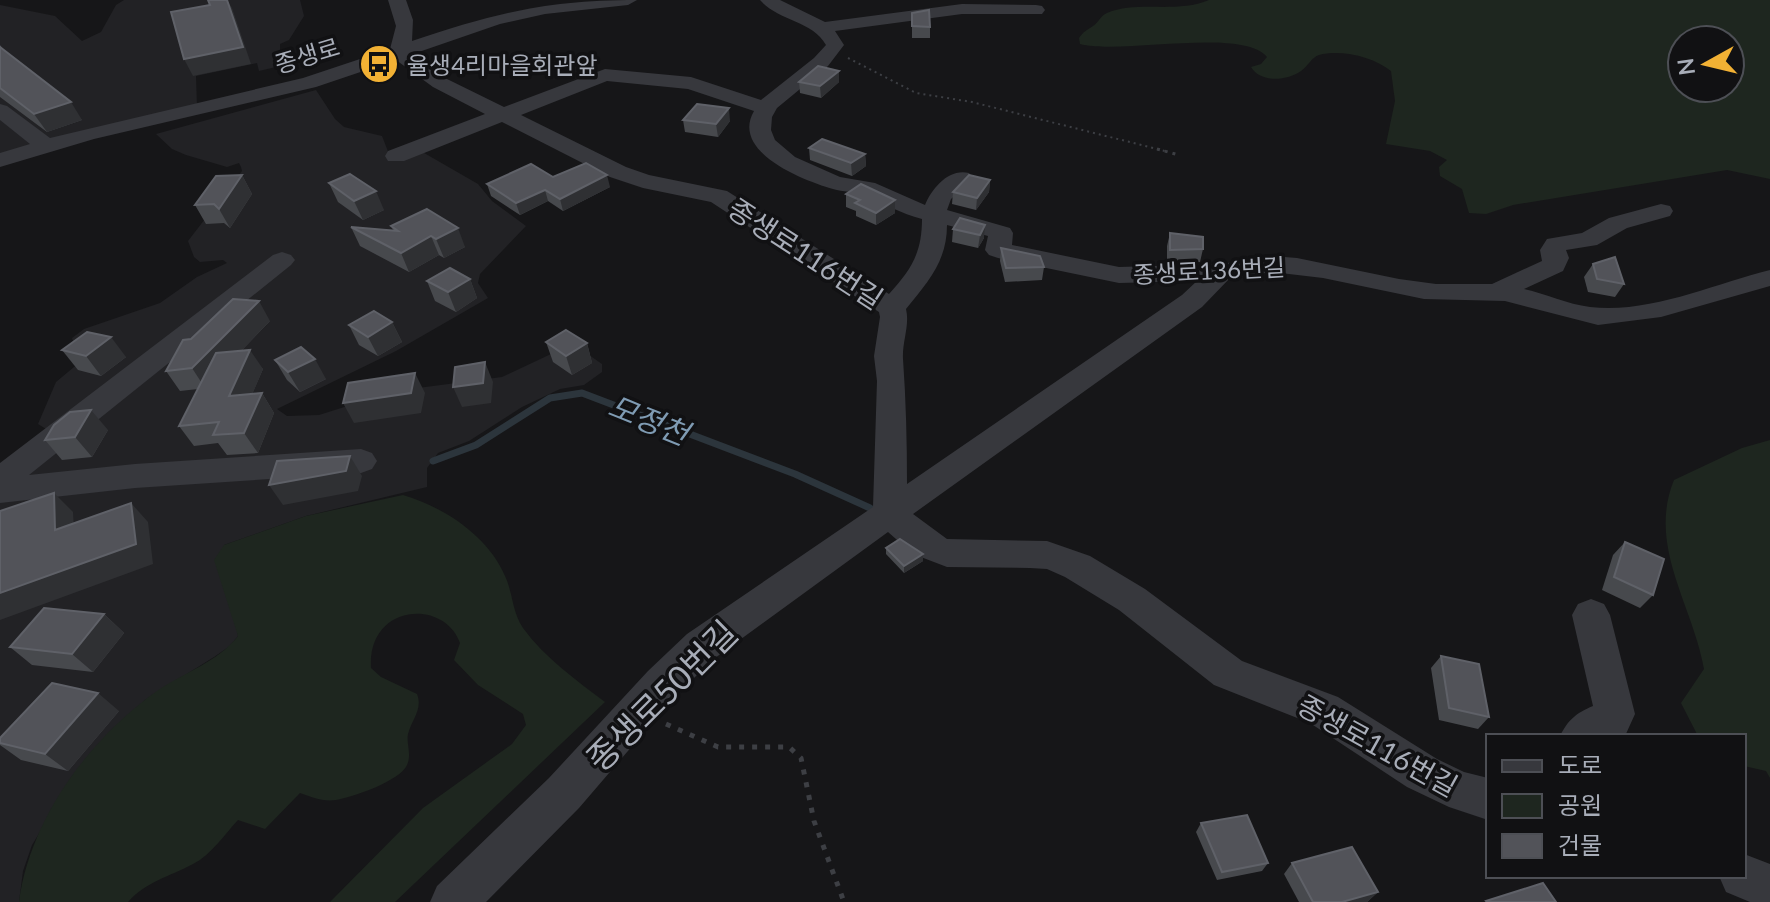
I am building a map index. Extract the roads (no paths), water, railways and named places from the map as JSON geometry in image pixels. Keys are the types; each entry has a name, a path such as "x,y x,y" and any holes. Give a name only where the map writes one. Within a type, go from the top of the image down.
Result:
{"street":[{"path":"397,0 405,18 406,31 398,52"},
{"name":"종생로","path":"0,160 46,146 264,96 352,70 519,13 628,0"},
{"path":"769,0 829,37"},
{"path":"829,37 857,21 962,9 1036,10"},
{"path":"396,156 605,75 691,83 767,109 801,74 827,57 829,37"},
{"name":"종생로116번길","path":"398,52 440,83 618,172 643,181 719,196 892,308 894,317 888,356 892,381 890,512 911,535 948,553 1042,555 1077,567 1171,628 1230,674 1302,699 1328,712 1427,778 1462,793 1486,799"},
{"name":"종생로136번길","path":"767,109 761,117 760,133 767,148 783,159 844,185 864,187 901,205 975,222 1001,233 998,250 1103,272 1144,276 1221,272 1236,266 1307,265 1369,282 1424,291 1496,292 1536,300 1579,315 1616,316 1647,311 1770,278"},
{"path":"0,110 46,146"},
{"path":"892,308 927,263 932,251 932,213 948,187 961,178"},
{"path":"1496,292 1554,265 1556,258 1553,250 1556,244 1588,240 1618,223 1661,211"},
{"path":"0,480 282,260"},
{"name":"종생로50번길","path":"453,902 564,793 701,646 890,512 960,467 1192,301 1221,272"},
{"path":"0,491 59,482 186,471 361,461"},
{"path":"1583,734 1593,725 1610,724 1615,714 1591,615"}],"waterway":[{"name":"모정천","path":"433,461 476,445 550,398 582,393 795,474 870,508"}],"place":[{"name":"율생4리마을회관앞","path":"379,64"}]}
